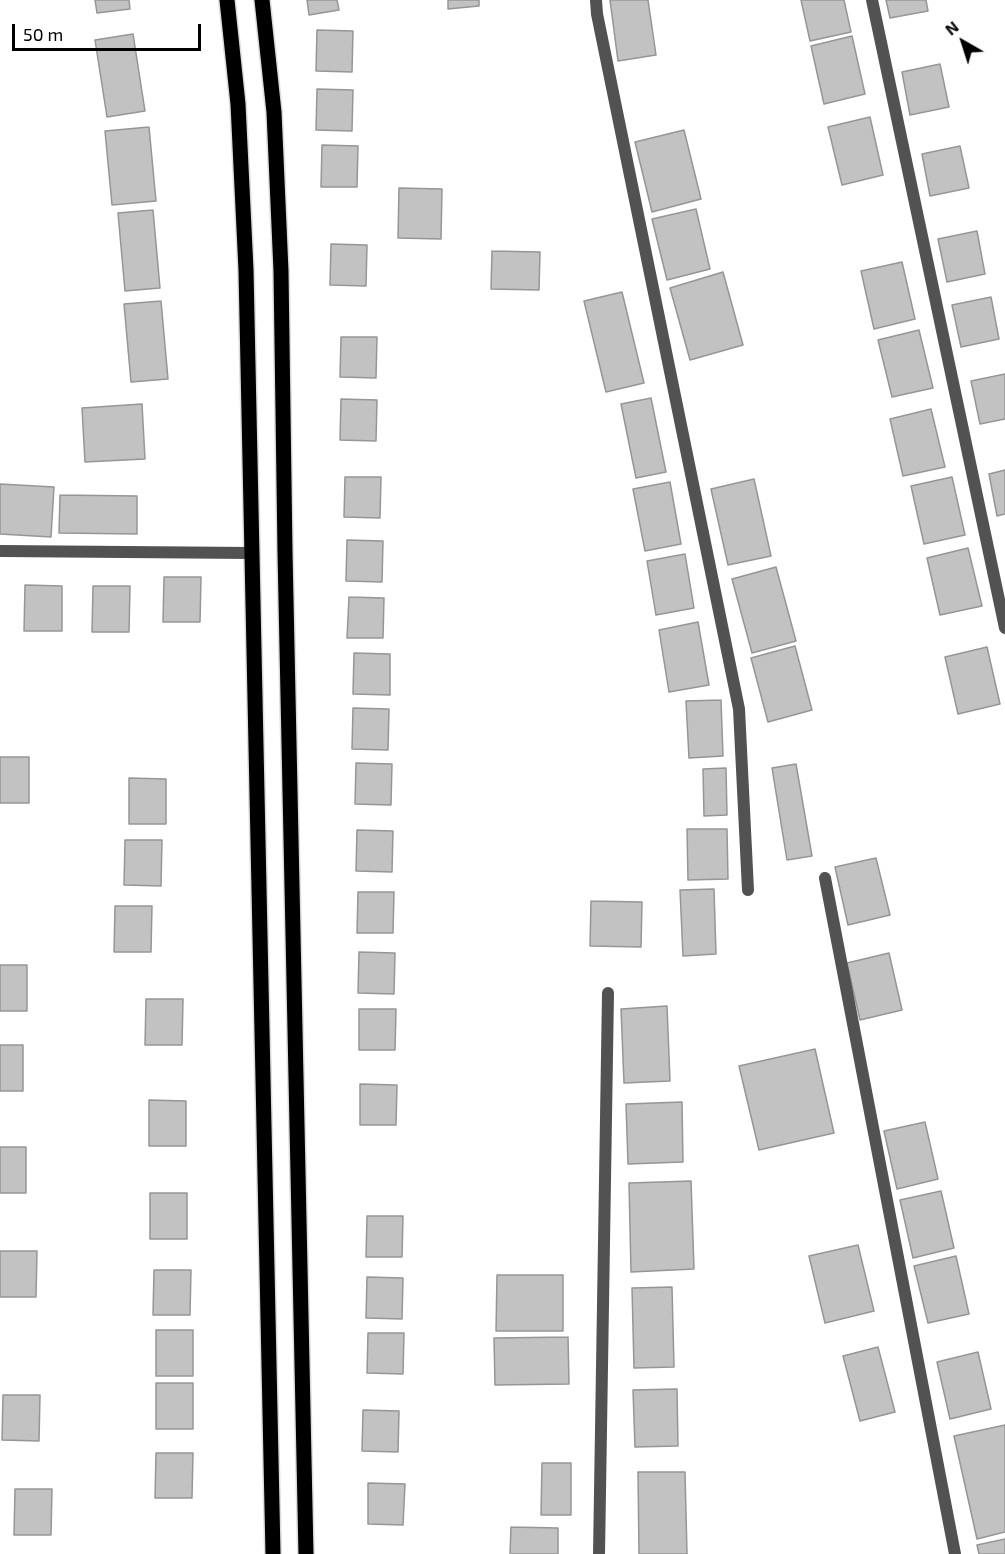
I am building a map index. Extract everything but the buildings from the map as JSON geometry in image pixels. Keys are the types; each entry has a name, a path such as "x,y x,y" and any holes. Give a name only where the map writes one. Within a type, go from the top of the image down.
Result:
{"main road":[{"path":"227,0 238,104 245,259 273,1554"},
{"path":"262,0 274,112 281,271 285,575 306,1554"}],"street":[{"path":"596,0 738,709 748,890"},
{"path":"872,0 1005,628"},
{"path":"0,551 251,554"},
{"path":"825,878 956,1554"},
{"path":"599,1554 608,993"}]}
